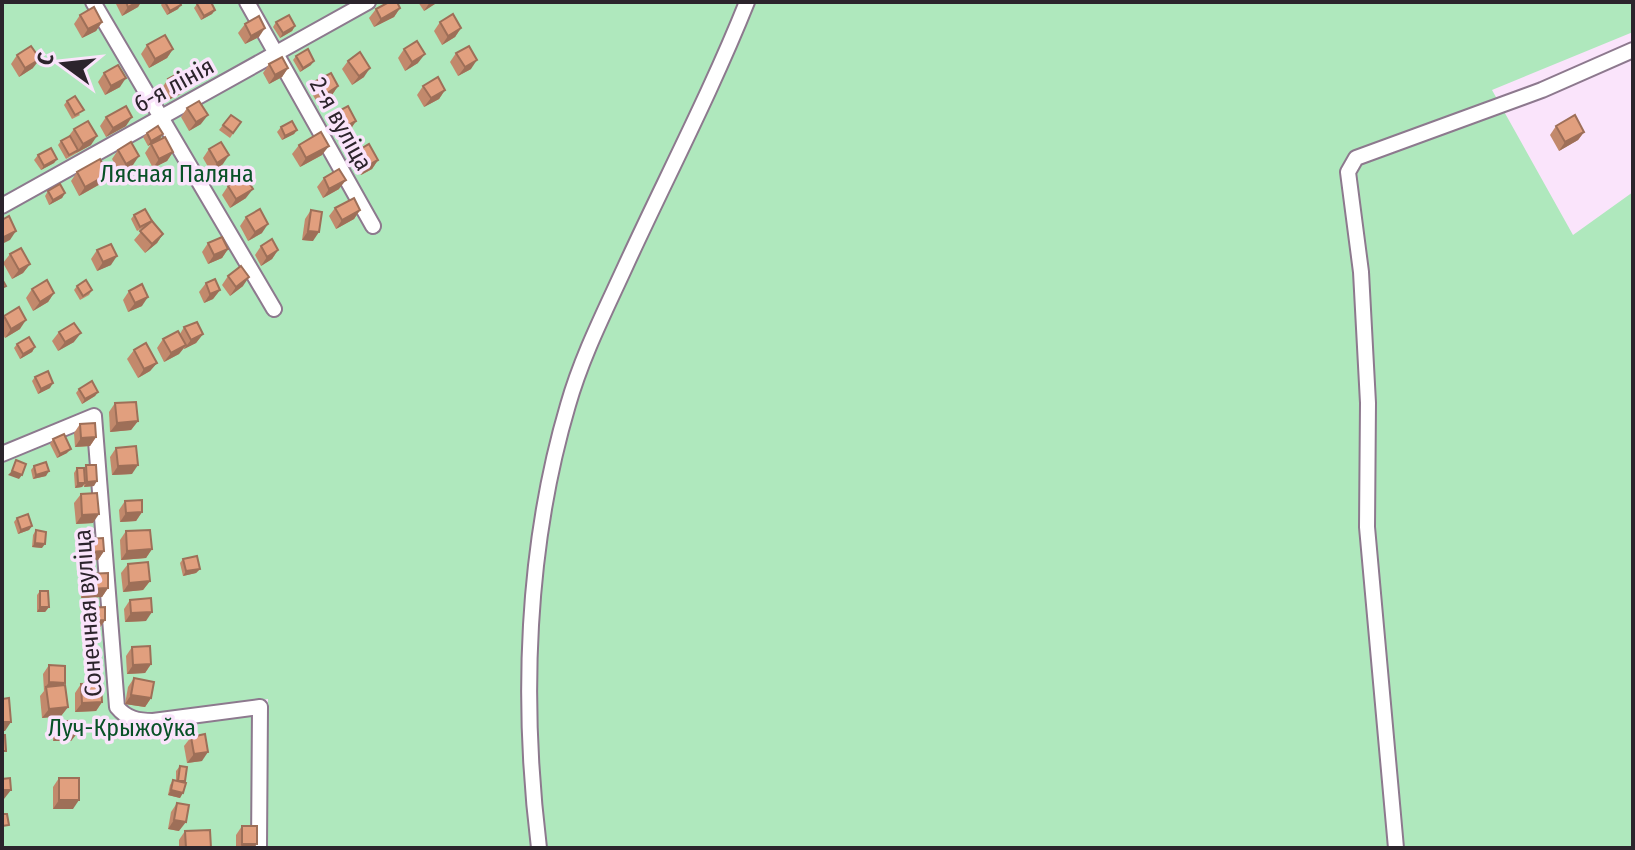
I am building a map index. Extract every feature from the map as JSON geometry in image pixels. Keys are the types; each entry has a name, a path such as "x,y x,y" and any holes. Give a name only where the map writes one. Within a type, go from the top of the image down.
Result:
{"street":[{"path":"93,2 274,309"},
{"name":"2-я вуліца","path":"247,2 373,226"},
{"name":"6-я лінія","path":"2,206 368,2"},
{"path":"539,848 529,749 533,596 546,500 568,405 592,337 688,136 747,2"},
{"path":"1396,848 1367,527 1368,403 1361,272 1348,172 1356,158 1542,90 1633,50"},
{"name":"Сонечная вуліца","path":"2,454 94,416 117,707 123,715 137,721 260,707 259,848"}],"green space":[{"path":"2,2 1633,2 1633,32 1492,90 1573,235 1633,192 1633,848 265,848 268,699 239,703 254,714 255,848 2,848"}],"building":[{"path":"165,2 180,2 181,5 170,11"},
{"path":"211,2 215,10 204,16 197,4"},
{"path":"389,2 397,2 400,8 381,19 376,9"},
{"path":"94,7 102,22 88,29 80,15"},
{"path":"453,14 461,28 448,36 440,22"},
{"path":"289,15 295,26 283,33 276,22"},
{"path":"259,16 265,28 251,36 245,24"},
{"path":"165,35 173,49 155,59 147,45"},
{"path":"417,41 425,54 412,62 404,49"},
{"path":"31,46 40,59 25,68 17,55"},
{"path":"469,46 477,60 465,67 456,53"},
{"path":"308,49 314,61 303,68 296,56"},
{"path":"360,52 370,68 359,76 348,61"},
{"path":"282,57 288,68 275,75 269,64"},
{"path":"118,65 126,78 111,86 104,73"},
{"path":"181,72 187,85 175,92 168,79"},
{"path":"331,73 338,86 324,95 316,81"},
{"path":"438,77 445,90 431,98 423,86"},
{"path":"75,96 84,110 75,115 67,101"},
{"path":"199,101 208,115 196,122 187,108"},
{"path":"126,106 132,117 113,128 106,117"},
{"path":"348,106 356,121 345,127 337,112"},
{"path":"231,115 241,122 233,133 223,125"},
{"path":"1575,115 1584,132 1565,142 1556,126"},
{"path":"88,121 97,136 83,144 74,129"},
{"path":"292,121 297,130 285,136 281,127"},
{"path":"158,126 163,134 151,141 147,133"},
{"path":"321,132 329,146 306,158 299,145"},
{"path":"70,136 78,150 69,155 61,141"},
{"path":"165,137 173,152 159,159 151,144"},
{"path":"131,142 139,156 126,164 118,150"},
{"path":"221,142 229,155 217,163 209,149"},
{"path":"369,144 378,160 367,166 359,150"},
{"path":"51,148 57,159 44,166 38,155"},
{"path":"100,159 108,174 85,187 77,172"},
{"path":"339,169 346,180 329,189 324,178"},
{"path":"245,176 253,189 236,199 228,186"},
{"path":"60,184 65,193 53,200 48,191"},
{"path":"354,198 360,210 342,220 335,208"},
{"path":"145,209 152,221 140,227 134,215"},
{"path":"260,209 268,224 255,232 246,217"},
{"path":"311,210 322,212 319,232 308,231"},
{"path":"9,216 16,231 2,238 2,220"},
{"path":"152,221 163,234 152,244 140,231"},
{"path":"222,237 228,249 214,255 208,243"},
{"path":"272,239 278,250 267,257 261,246"},
{"path":"111,244 117,256 103,262 97,250"},
{"path":"21,248 30,264 19,270 10,254"},
{"path":"241,266 249,277 236,287 228,276"},
{"path":"215,279 220,290 210,294 206,283"},
{"path":"47,280 54,293 40,302 32,289"},
{"path":"86,280 92,290 83,296 77,286"},
{"path":"142,284 148,297 135,303 129,291"},
{"path":"19,307 26,320 11,329 4,316"},
{"path":"197,322 203,334 191,340 184,327"},
{"path":"74,323 81,333 65,342 59,332"},
{"path":"178,331 186,345 171,353 163,339"},
{"path":"29,337 35,347 23,354 17,344"},
{"path":"146,343 157,363 144,369 134,350"},
{"path":"48,371 53,383 41,389 35,377"},
{"path":"92,381 98,392 85,399 79,389"},
{"path":"136,402 138,421 117,423 115,403"},
{"path":"95,423 96,437 81,438 80,424"},
{"path":"64,434 71,449 60,454 53,439"},
{"path":"136,446 138,465 118,466 116,448"},
{"path":"16,460 26,464 22,475 12,471"},
{"path":"46,462 49,471 36,475 34,466"},
{"path":"86,465 96,465 97,481 87,482"},
{"path":"77,468 84,468 85,483 78,483"},
{"path":"97,493 99,514 82,515 81,494"},
{"path":"142,500 142,512 126,513 125,501"},
{"path":"28,514 32,526 21,530 17,518"},
{"path":"36,530 46,532 45,544 35,543"},
{"path":"150,530 152,549 127,551 126,531"},
{"path":"103,538 104,551 89,552 88,539"},
{"path":"197,556 200,569 186,571 183,559"},
{"path":"148,562 150,581 129,583 128,564"},
{"path":"108,573 108,588 88,589 87,574"},
{"path":"40,591 48,591 49,607 40,607"},
{"path":"151,598 152,612 131,613 130,600"},
{"path":"105,607 105,620 89,621 89,608"},
{"path":"150,646 151,664 133,665 132,647"},
{"path":"49,665 65,666 65,683 49,682"},
{"path":"134,678 154,682 151,698 131,695"},
{"path":"101,683 102,702 82,703 81,684"},
{"path":"65,685 68,707 49,709 46,687"},
{"path":"9,698 11,722 2,722 2,699"},
{"path":"59,721 77,721 78,732 59,732"},
{"path":"205,734 208,752 194,754 191,737"},
{"path":"2,735 5,735 6,751 2,751"},
{"path":"180,766 187,767 185,781 178,781"},
{"path":"10,778 11,790 2,790 2,779"},
{"path":"59,778 79,778 79,800 59,800"},
{"path":"173,780 186,783 183,793 171,790"},
{"path":"177,803 189,805 186,822 174,820"},
{"path":"2,814 7,814 9,825 2,826"},
{"path":"242,826 257,826 257,844 242,844"},
{"path":"210,830 211,848 186,848 185,831"}],"park label":[{"name":"Лясная Паляна","path":"177,174"},
{"name":"Луч-Крыжоўка","path":"122,728"}]}
